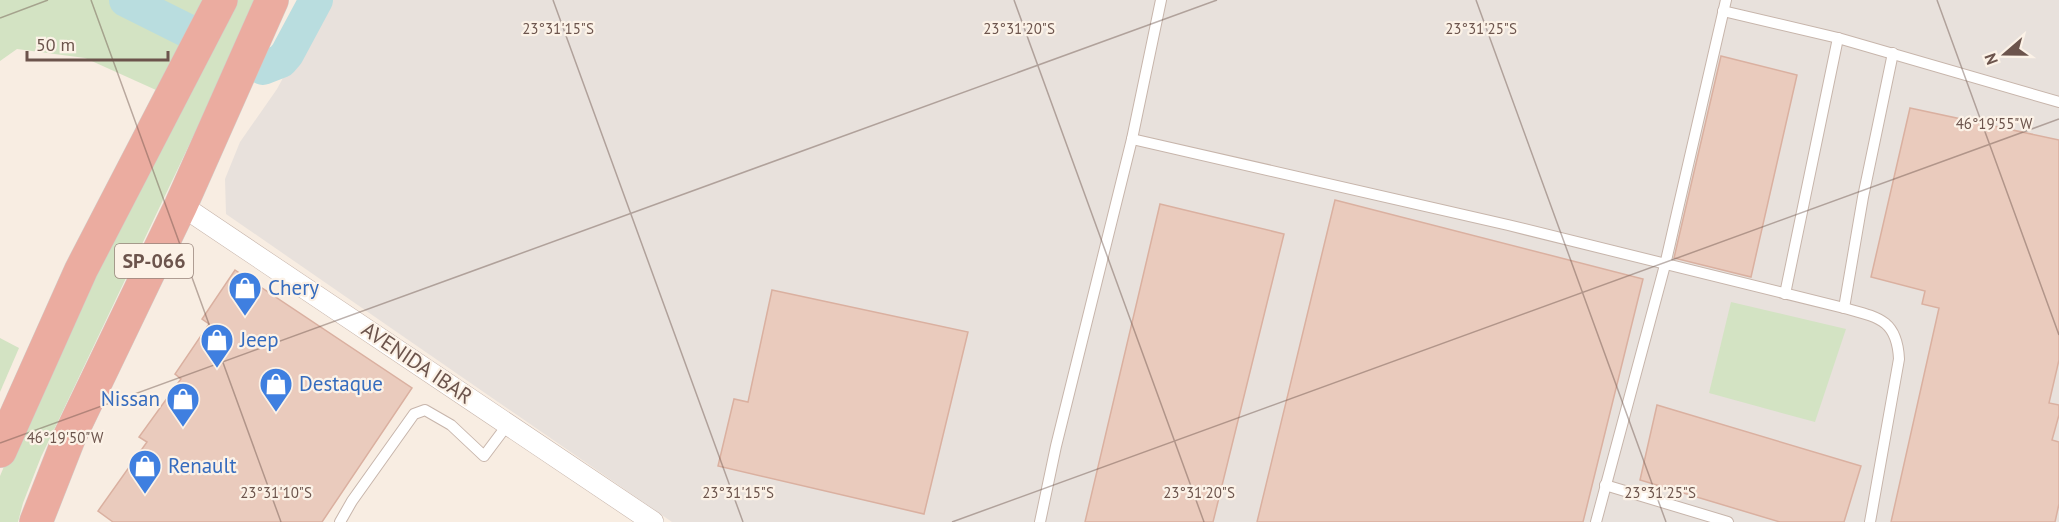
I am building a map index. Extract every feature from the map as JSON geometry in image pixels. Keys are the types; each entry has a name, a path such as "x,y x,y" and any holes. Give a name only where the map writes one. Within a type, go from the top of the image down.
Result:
{"highway":[{"name":"SP-066","path":"0,451 81,270 221,0"},
{"name":"SP-066","path":"36,522 69,438 182,205 272,0"},
{"path":"253,43 279,0"}],"street":[{"name":"AVENIDA IBAR","path":"182,205 650,521"}],"lane":[{"path":"1040,522 1059,435 1132,139 1161,0"},
{"path":"1596,522 1665,265 1724,5 2059,102"},
{"path":"1785,294 1838,38"},
{"path":"1844,308 1863,197 1893,53"},
{"path":"1132,139 1497,222 1844,308 1886,322 1896,337 1899,359 1870,522"},
{"path":"340,522 352,501 414,414 425,410 451,425 484,456 508,424"},
{"path":"1605,485 1728,522"}],"shaded area":[{"path":"325,0 2059,0 2059,522 672,522 226,214 225,179 240,142 277,89"}],"green space":[{"path":"0,0 204,0 156,90 85,58 17,49 0,61"},
{"path":"233,0 256,0 41,457 18,522 0,522 0,476 62,329"},
{"path":"1731,302 1846,329 1815,422 1709,393"},
{"path":"0,338 19,348 0,392"}],"building":[{"path":"1721,56 1797,75 1751,277 1674,258"},
{"path":"1910,108 2059,140 2059,360 2049,403 2059,405 2059,415 2052,440 2059,442 2059,504 2055,522 1891,522 1939,308 1922,304 1925,291 1871,277"},
{"path":"1335,200 1643,279 1583,522 1257,522"},
{"path":"1160,204 1284,234 1213,522 1085,522"},
{"name":"Destaque","path":"235,270 412,388 322,522 113,522 98,511 147,442 139,437 181,379 175,374 209,324 202,319"},
{"path":"772,290 968,332 924,514 718,466 734,399 748,402"},
{"path":"1657,405 1861,466 1844,522 1780,522 1640,480"}],"waterway":[{"path":"126,0 188,31"},
{"path":"263,68 281,61 287,54 316,0"}],"place":[{"name":"Chery","path":"245,317"},
{"name":"Jeep","path":"217,369"},
{"name":"Destaque","path":"276,413"},
{"name":"Nissan","path":"183,428"},
{"name":"Renault","path":"145,495"}]}
